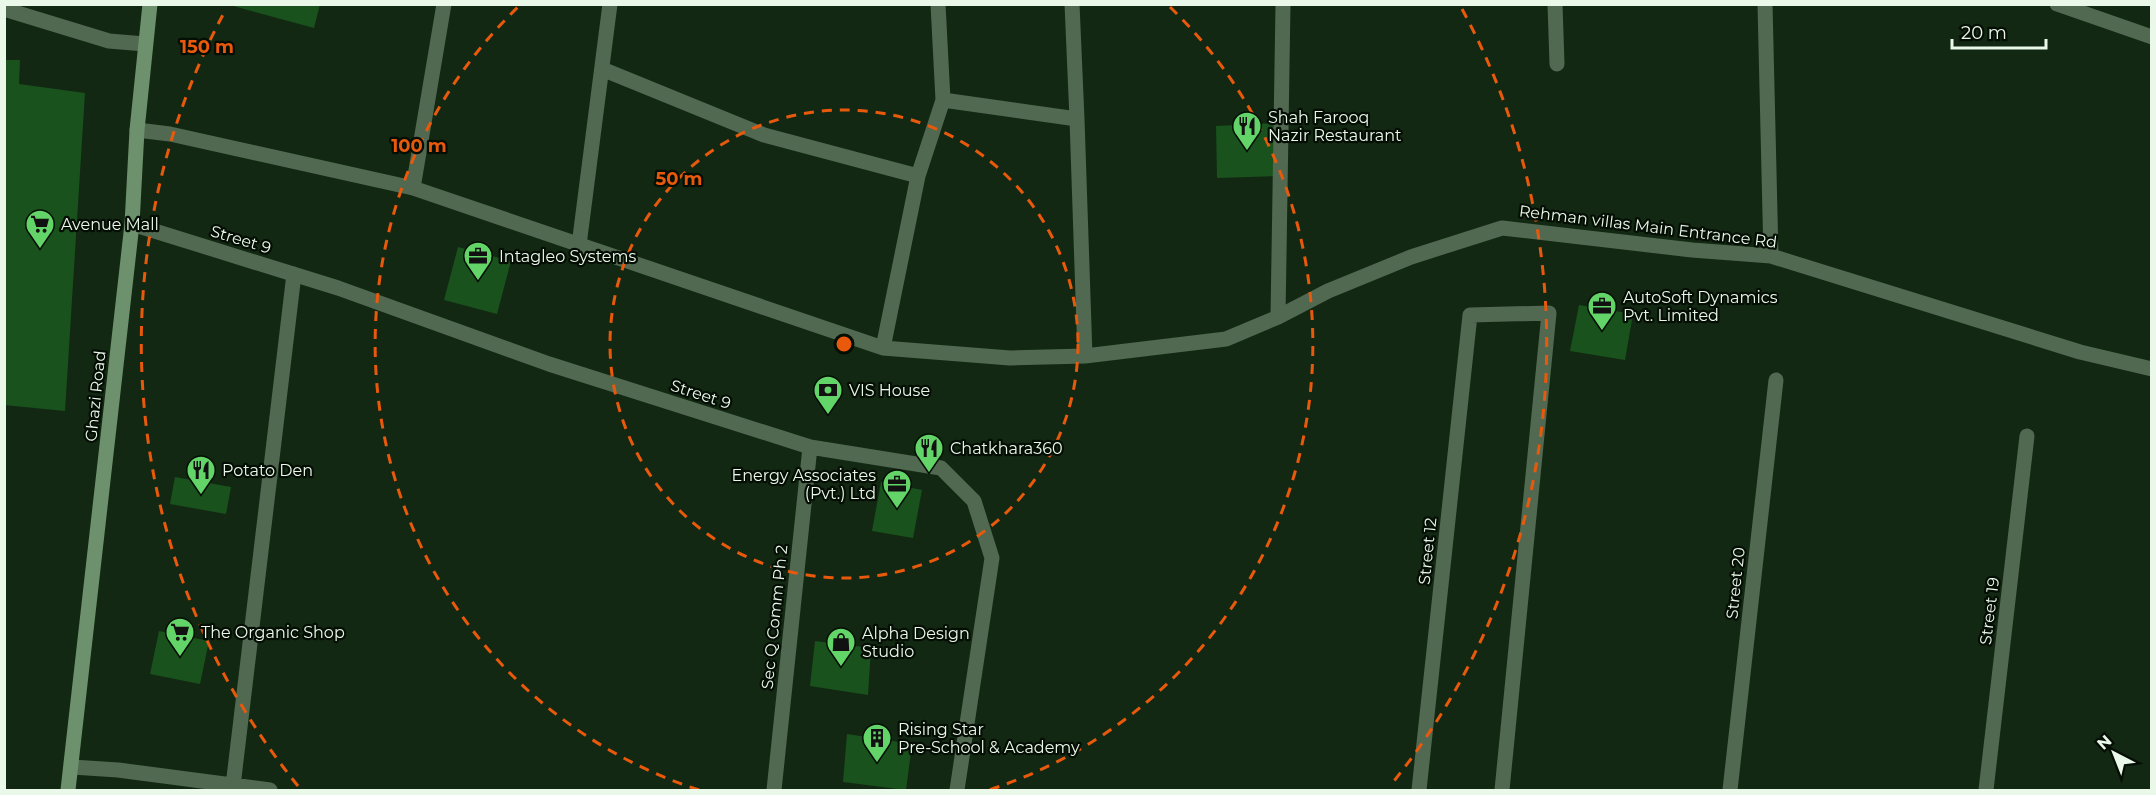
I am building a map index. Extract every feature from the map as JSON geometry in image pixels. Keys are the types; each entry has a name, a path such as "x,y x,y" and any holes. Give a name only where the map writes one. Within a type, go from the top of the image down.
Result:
{"main road":[{"name":"Ghazi Road","path":"68,790 132,224 137,130 150,4"}],"street":[{"path":"413,188 444,4"},
{"path":"579,245 610,4"},
{"path":"883,348 918,176 943,100 938,4"},
{"path":"1072,4 1085,356"},
{"path":"1278,318 1283,4"},
{"path":"1556,4 1557,64"},
{"path":"1765,4 1771,256"},
{"path":"2056,4 2151,37"},
{"path":"4,9 109,41 145,44"},
{"path":"602,69 764,135 918,176"},
{"path":"943,100 1077,119"},
{"name":"Rehman villas Main Entrance Rd","path":"137,130 170,134 413,188 883,348 1010,358 1085,356 1226,339 1278,318 1328,291 1401,261 1502,228 1692,250 1771,256 2080,352 2151,369"},
{"name":"Street 9","path":"132,224 294,274 549,364 810,447 941,468 974,501 992,558 957,790"},
{"path":"233,786 294,274"},
{"name":"Street 12","path":"1419,790 1470,315 1549,314 1502,790"},
{"name":"Street 20","path":"1730,790 1776,380"},
{"name":"Street 19","path":"1986,790 2027,436"},
{"name":"Sec Q Comm Ph 2","path":"774,790 810,447"},
{"path":"72,767 118,770 270,790"}],"building":[{"path":"226,4 320,4 314,28"},
{"name":"Avenue Mall","path":"4,60 20,60 19,84 85,93 65,411 4,405"},
{"name":"Shah Farooq Nazir Restaurant","path":"1276,123 1277,176 1217,178 1216,126"},
{"name":"Intagleo Systems","path":"458,247 511,261 497,314 444,300"},
{"name":"AutoSoft Dynamics Pvt. Limited","path":"1579,305 1633,314 1625,360 1570,351"},
{"name":"Potato Den","path":"175,477 231,487 226,514 170,504"},
{"name":"Energy Associates (Pvt.) Ltd","path":"881,482 922,490 913,538 872,531"},
{"name":"The Organic Shop","path":"159,631 209,641 200,684 150,674"},
{"name":"Alpha Design Studio","path":"815,641 871,648 868,695 810,686"},
{"name":"Rising Star Pre-School & Academy","path":"847,734 912,744 906,790 843,782"}],"place":[{"name":"Shah Farooq Nazir Restaurant","path":"1247,152"},
{"name":"Avenue Mall","path":"40,250"},
{"name":"Intagleo Systems","path":"478,282"},
{"name":"AutoSoft Dynamics Pvt. Limited","path":"1602,332"},
{"name":"VIS House","path":"828,416"},
{"name":"Chatkhara360","path":"929,474"},
{"name":"Potato Den","path":"201,496"},
{"name":"Energy Associates (Pvt.) Ltd","path":"897,510"},
{"name":"The Organic Shop","path":"180,658"},
{"name":"Alpha Design Studio","path":"841,668"},
{"name":"Rising Star Pre-School & Academy","path":"877,764"}]}
